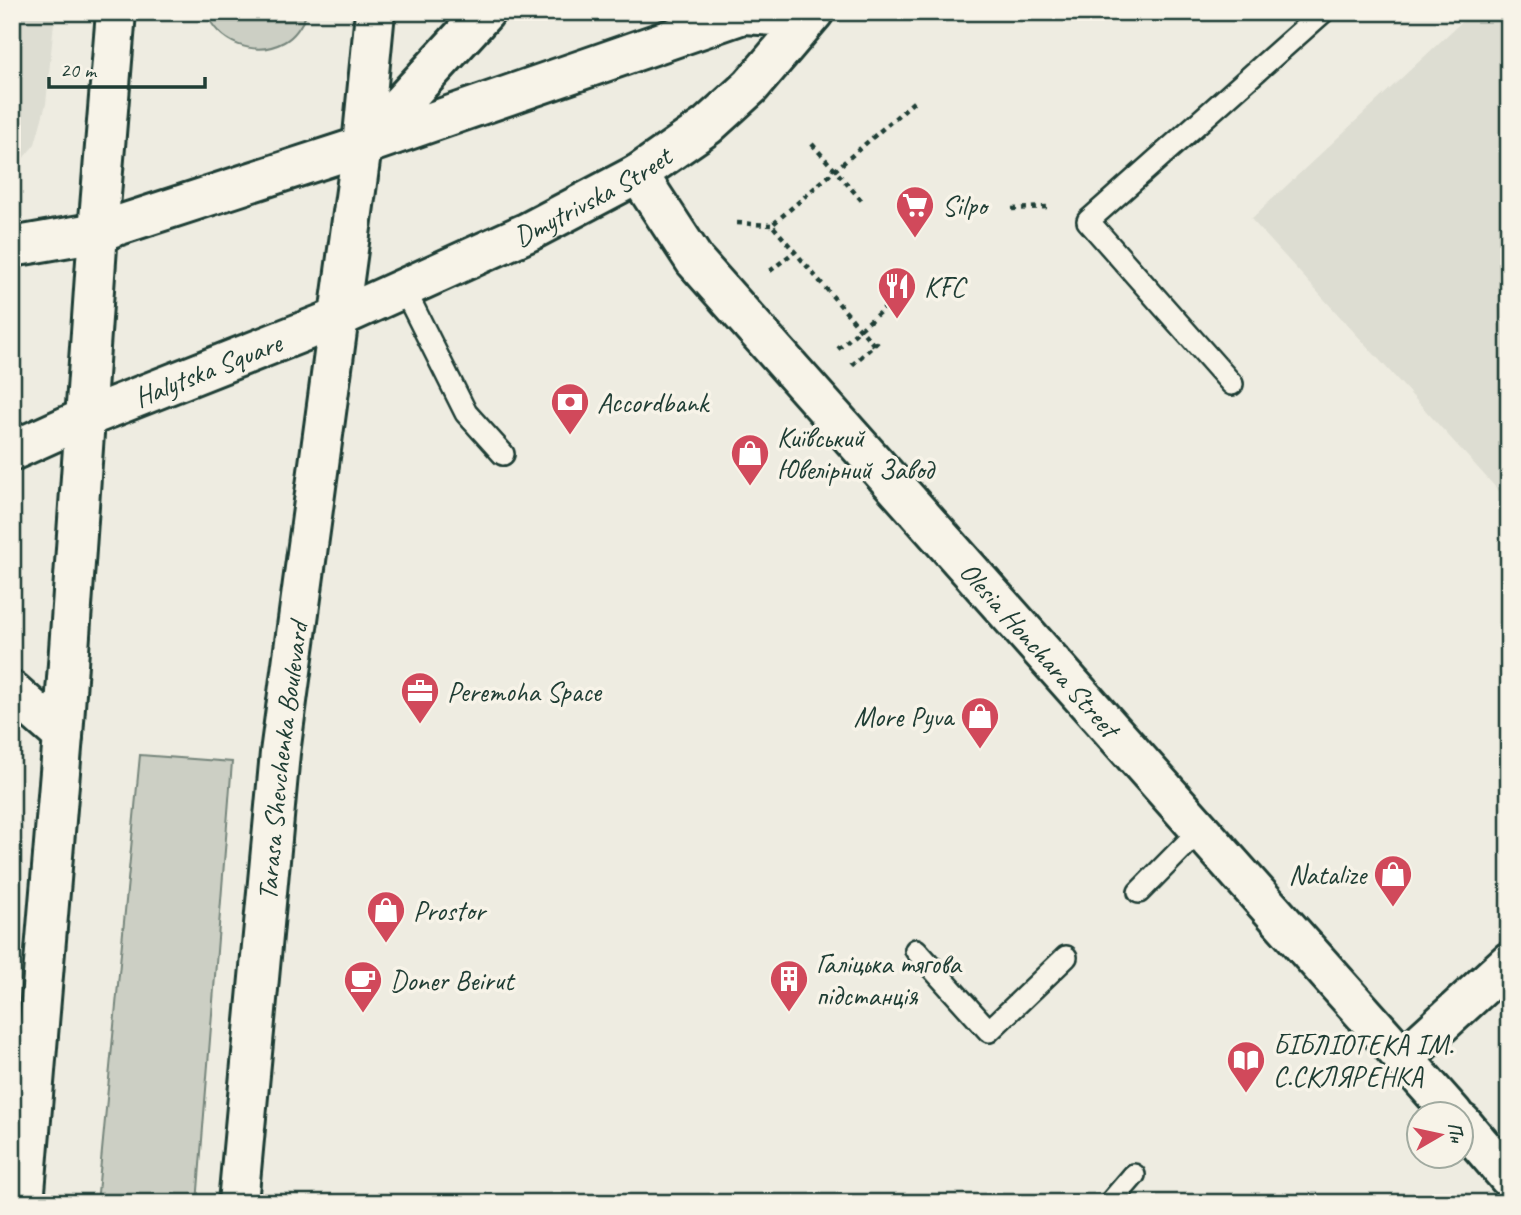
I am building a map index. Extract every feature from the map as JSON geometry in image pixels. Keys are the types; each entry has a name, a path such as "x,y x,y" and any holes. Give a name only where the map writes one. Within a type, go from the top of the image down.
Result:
{"main road":[{"name":"Halytska Square","path":"116,12 97,232 87,418 338,318"},
{"path":"338,318 362,146 375,12"},
{"path":"12,247 97,232 362,146 485,12"},
{"name":"Dmytrivska Street","path":"362,146 741,13 811,15"},
{"name":"Dmytrivska Street","path":"338,318 528,232 638,174 707,126 751,86 811,15"},
{"name":"Olesia Honchara Street","path":"638,174 695,261 1441,1100"},
{"name":"Tarasa Shevchenka Boulevard","path":"238,1203 280,753 338,318"},
{"path":"12,451 87,418 24,1203"},
{"path":"12,691 63,736"},
{"path":"1404,1058 1509,962"},
{"path":"1476,1140 1509,1178"}],"lane":[{"path":"1232,384 1088,221 1323,12"},
{"path":"404,289 466,413 503,454"},
{"path":"1139,892 1201,829"},
{"path":"916,950 989,1031 1066,957"},
{"path":"1111,1203 1133,1175"}],"path":[{"path":"737,223 772,225 916,99"},
{"path":"812,144 862,201"},
{"path":"1012,209 1047,207"},
{"path":"772,225 874,345"},
{"path":"770,271 794,252"},
{"path":"838,349 898,296 905,305"},
{"path":"852,365 881,339"}],"shaded area":[{"path":"12,12 55,12 46,104 35,144 12,172"},
{"path":"206,12 308,12 298,29 284,42 273,47 249,48 238,45 219,32"},
{"path":"1472,12 1509,12 1509,502 1251,219"},
{"path":"140,755 232,762 197,1203 97,1203"}],"place":[{"name":"Silpo","path":"915,239"},
{"name":"KFC","path":"897,320"},
{"name":"Accordbank","path":"570,436"},
{"name":"Київський Ювелірний Завод","path":"750,487"},
{"name":"Peremoha Space","path":"420,725"},
{"name":"More Pyva","path":"980,750"},
{"name":"Natalize","path":"1393,908"},
{"name":"Prostor","path":"386,944"},
{"name":"Галiцька тягова пiдстанцiя","path":"789,1013"},
{"name":"Doner Beirut","path":"363,1014"},
{"name":"БІБЛІОТЕКА ІМ. С.СКЛЯРЕНКА","path":"1246,1094"}]}
